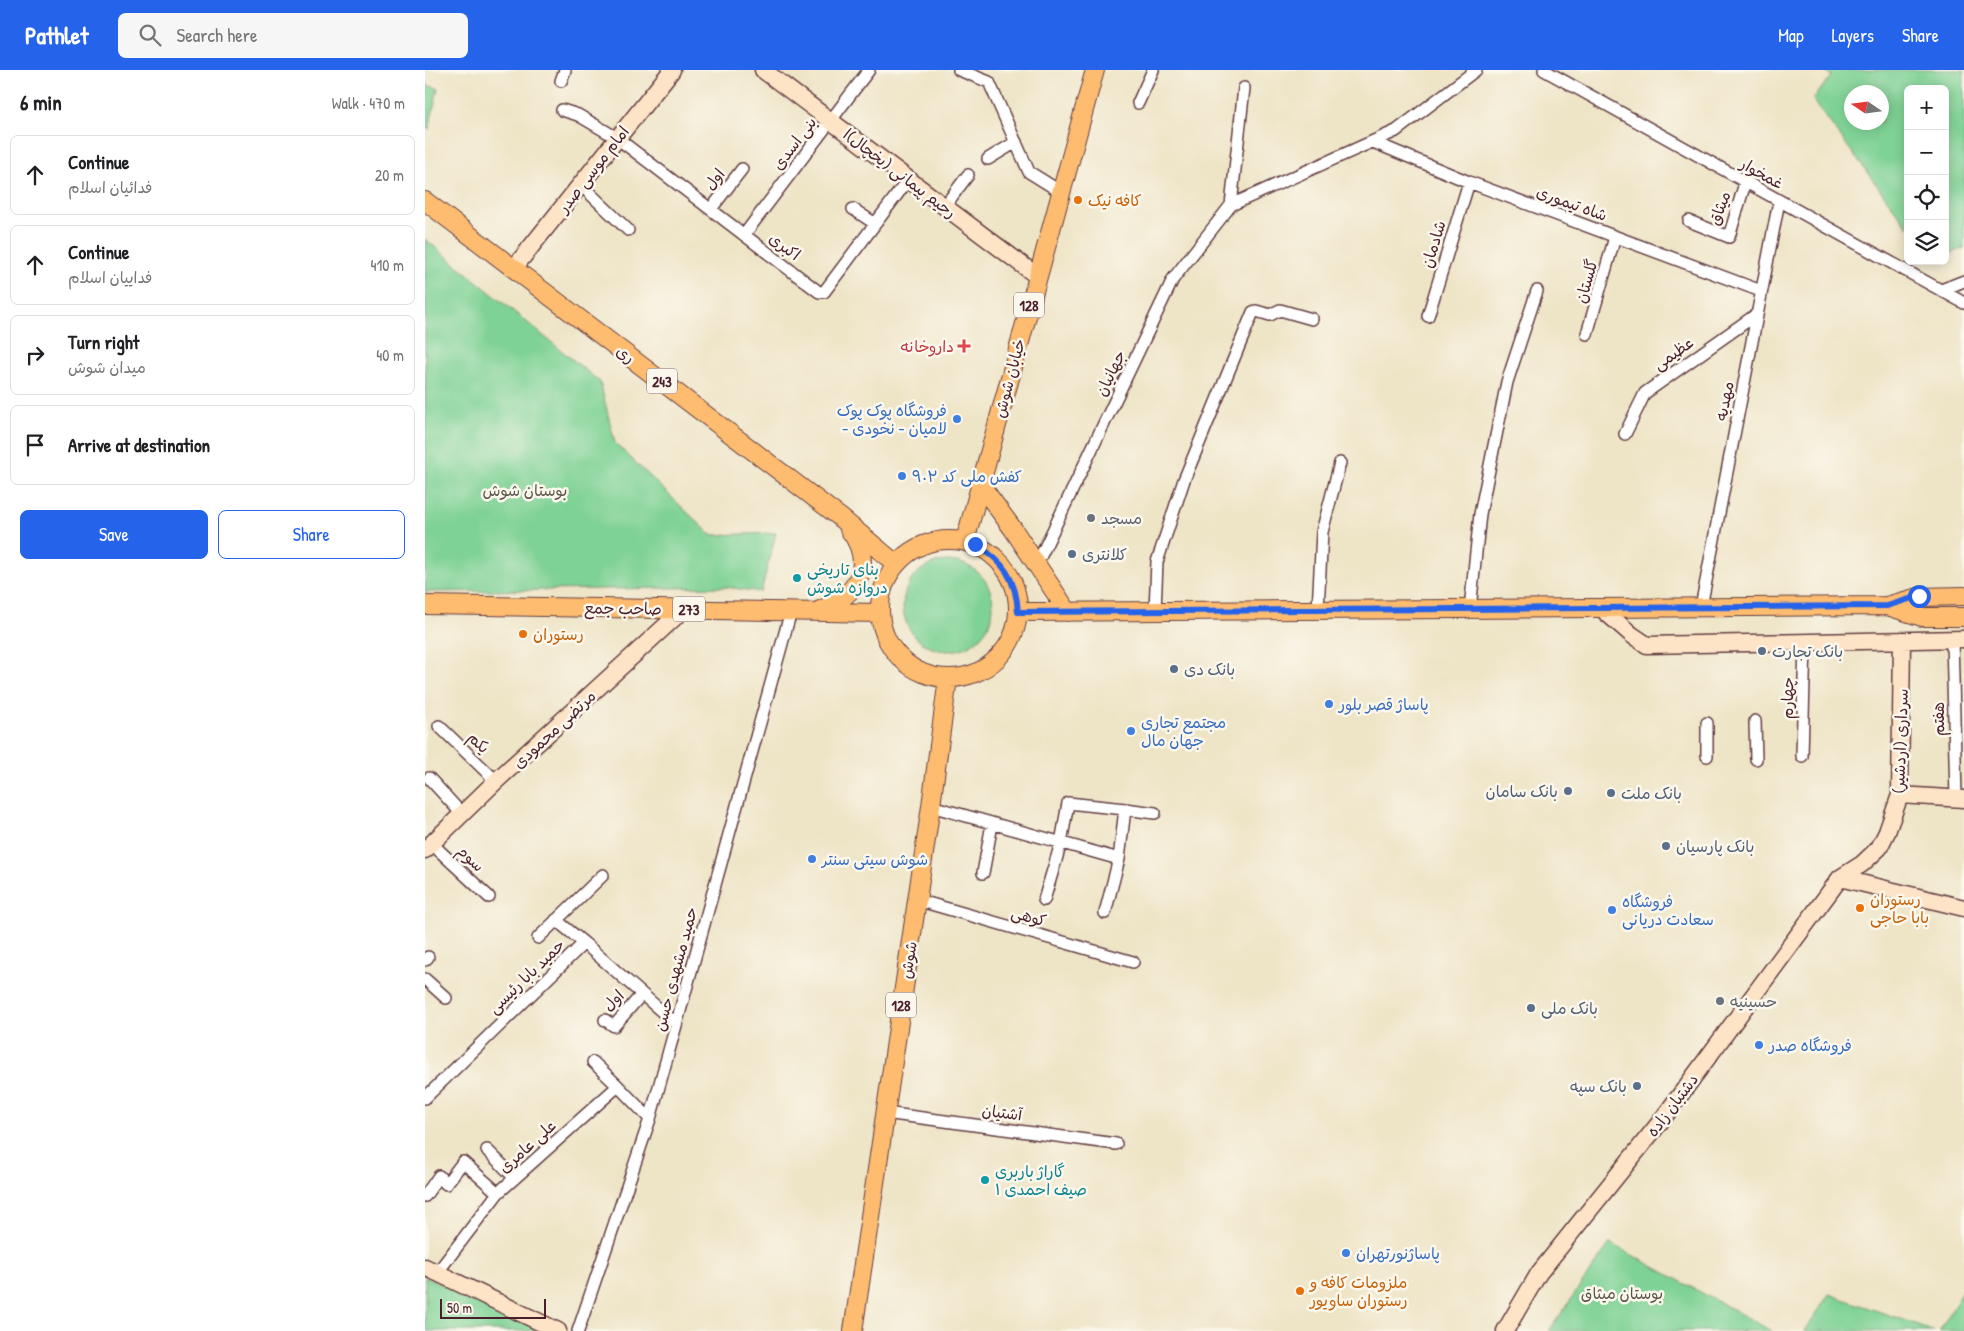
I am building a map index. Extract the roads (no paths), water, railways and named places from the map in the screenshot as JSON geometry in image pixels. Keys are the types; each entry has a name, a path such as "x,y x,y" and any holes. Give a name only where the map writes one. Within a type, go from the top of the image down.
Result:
{"main road":[{"name":"خیابان شوش","path":"965,541 1095,70"},
{"name":"ری","path":"425,202 841,518 896,564"},
{"path":"980,484 1013,529 1068,612"},
{"path":"815,612 839,601 850,593 858,582 862,570 862,556 858,545 841,518"},
{"path":"941,540 965,541 975,544 990,553 1003,565 1012,580 1017,597 1018,612 1014,631 1007,647 996,660 982,670 965,676 948,678 931,676 915,669 901,659 891,645 883,630 880,613 881,596 887,579 896,564 909,552 924,544 941,540"},
{"path":"1018,612 1887,606 1919,596 1964,596"},
{"name":"صاحب جمع","path":"425,605 880,613"},
{"path":"1887,606 1922,617 1964,617"},
{"name":"شوش","path":"853,1331 931,806 948,678"}],"street":[{"name":"امام موسی صدر","path":"514,268 672,70"},
{"name":"رحیم پیمانی (یخچال)ا","path":"763,70 1037,276"},
{"name":"بنی اسدی","path":"744,235 869,70"},
{"path":"959,70 989,82 1029,172 1061,192"},
{"path":"1138,103 1153,70"},
{"name":"جهانیان","path":"1036,566 1173,280 1231,205 1396,131 1476,70"},
{"name":"غمخوار","path":"1544,70 1964,303"},
{"path":"1231,205 1244,88"},
{"name":"اکبری","path":"562,110 578,115 617,138 821,292 908,180"},
{"path":"989,159 1016,142"},
{"name":"شاه تیموری","path":"1373,142 1469,182 1761,291"},
{"name":"اول","path":"711,209 742,169"},
{"path":"944,207 968,175"},
{"name":"شادمان","path":"1428,316 1469,182"},
{"name":"میثاق","path":"1689,221 1729,238 1745,183"},
{"path":"580,184 628,230"},
{"name":"مهدیه","path":"1701,607 1779,201"},
{"path":"853,209 874,224"},
{"name":"گلستان","path":"1587,334 1615,236"},
{"path":"1941,290 1964,281"},
{"path":"1470,609 1480,514 1505,391 1537,291"},
{"path":"1155,611 1157,562 1166,534 1184,480 1253,312 1256,310 1270,315 1280,310 1312,319"},
{"name":"عظیمی","path":"1625,434 1645,393 1757,314"},
{"path":"1318,610 1322,532 1340,463"},
{"path":"1601,608 1632,635 1647,645 1958,639"},
{"name":"مرتضی محمودی","path":"428,847 684,609"},
{"name":"حمید مشهدی حسن","path":"578,1331 650,1120 791,611"},
{"name":"هفتم","path":"1958,639 1960,799"},
{"name":"سرداری (اردشیر)","path":"1840,878 1862,864 1879,848 1887,832 1900,795 1902,640"},
{"name":"چهارم","path":"1802,756 1805,642"},
{"path":"1755,720 1756,759"},
{"path":"1707,723 1707,756"},
{"name":"یکم","path":"439,726 497,781"},
{"path":"429,778 462,814"},
{"path":"1900,795 1960,799"},
{"path":"1044,900 1061,843 1068,803 1155,813"},
{"path":"931,806 1119,859"},
{"path":"1105,913 1119,859 1125,809"},
{"path":"983,873 992,824"},
{"name":"سوم","path":"428,847 489,897"},
{"path":"537,938 603,875"},
{"path":"1840,878 1964,908"},
{"name":"دشتبان زاده","path":"1505,1331 1539,1273 1661,1121 1840,878"},
{"name":"کوهی","path":"917,900 1133,962"},
{"path":"556,920 584,943"},
{"name":"حمید بابا رئیسی","path":"425,1098 584,943 676,1024"},
{"path":"425,979 445,998"},
{"name":"اول","path":"605,1020 614,1026 642,994"},
{"path":"593,1062 650,1120"},
{"name":"علی عامری","path":"431,1270 497,1193 618,1086"},
{"name":"آشتیان","path":"885,1114 1116,1144"},
{"path":"487,1150 515,1178"},
{"path":"425,1196 439,1176 446,1184 463,1162 497,1193"},
{"path":"431,1270 558,1331"}],"place":[{"name":"کافه نیک","path":"1078,200"},
{"name":"داروخانه","path":"964,346"},
{"name":"فروشگاه پوک پوک - لاميان - نخودی","path":"957,419"},
{"name":"کفش ملی کد ۹۰۲","path":"902,476"},
{"name":"مسجد","path":"1091,518"},
{"name":"کلانتری","path":"1072,554"},
{"name":"بنای تاریخی دروازه شوش","path":"797,578"},
{"name":"رستوران","path":"523,634"},
{"name":"بانک تجارت","path":"1762,651"},
{"name":"بانک دی","path":"1174,669"},
{"name":"پاساژ قصر بلور","path":"1329,704"},
{"name":"مجتمع تجاری جهان مال","path":"1131,731"},
{"name":"بانک سامان","path":"1568,791"},
{"name":"بانک ملت","path":"1611,793"},
{"name":"بانک پارسیان","path":"1666,846"},
{"name":"شوش سیتی سنتر","path":"812,859"},
{"name":"رستوران بابا حاجی","path":"1860,908"},
{"name":"فروشگاه سعادت دریانی","path":"1612,910"},
{"name":"حسینیه","path":"1720,1001"},
{"name":"بانک ملی","path":"1531,1008"},
{"name":"فروشگاه صدر","path":"1759,1045"},
{"name":"بانک سپه","path":"1637,1086"},
{"name":"گاراژ باربری صیف احمدی ۱","path":"985,1180"},
{"name":"پاساژنورتهران","path":"1346,1253"},
{"name":"ملزومات کافه و رستوران ساویور","path":"1300,1291"}],"park label":[{"name":"بوستان شوش","path":"525,490"},
{"name":"بوستان میثاق","path":"1622,1293"}]}
